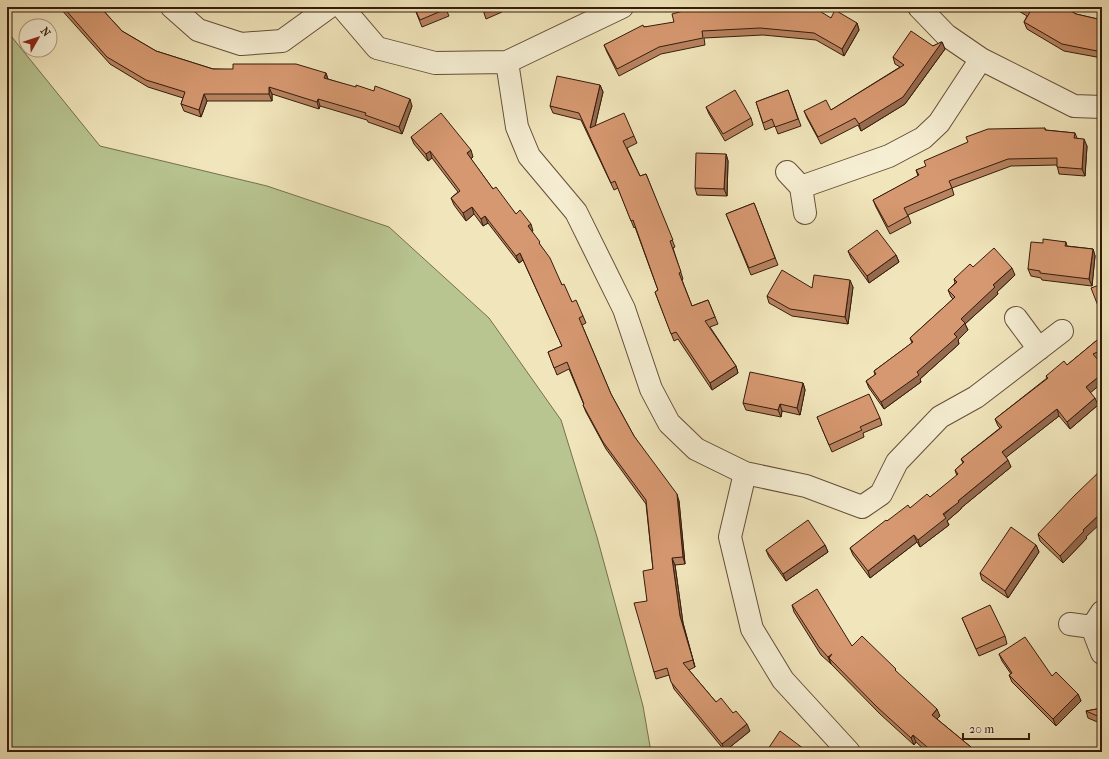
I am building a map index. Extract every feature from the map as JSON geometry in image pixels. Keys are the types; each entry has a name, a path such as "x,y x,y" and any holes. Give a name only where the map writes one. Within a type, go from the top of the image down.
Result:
{"street":[{"path":"172,7 198,30 241,44 282,41 329,7"},
{"path":"342,7 378,48 435,63 507,62 622,7"},
{"path":"919,7 946,35 981,59 1074,106 1102,106"},
{"path":"806,213 794,180 889,156 923,138 939,123 981,59"},
{"path":"507,62 517,127 529,156 576,212 624,309 651,389 669,422 696,449 745,473 806,486 862,507 880,494 897,462 940,417 976,397 1062,331"},
{"path":"1016,318 1039,349"},
{"path":"745,473 730,537 752,629 783,680 850,752"},
{"path":"1070,624 1097,620 1102,653"}],"green space":[{"path":"7,31 18,45 18,58 29,58 100,146 267,186 389,227 489,318 561,420 597,537 643,706 651,752 7,752"}],"building":[{"path":"63,7 100,7 122,31 156,51 213,69 233,69 233,64 296,64 326,73 324,78 356,87 356,85 374,91 375,86 410,99 399,127 365,115 366,113 318,99 317,102 269,87 269,94 204,94 199,110 181,104 185,92 146,80 107,57"},
{"path":"414,7 445,7 446,9 420,20"},
{"path":"482,7 496,7 484,12"},
{"path":"682,7 813,7 831,18 835,10 857,23 842,49 814,33 760,28 702,31 703,38 659,47 617,69 604,45 643,25 644,27 674,22 672,14 683,11"},
{"path":"1021,7 1064,7 1076,14 1102,20 1102,52 1062,44 1024,22 1030,12"},
{"path":"911,31 933,46 942,42 903,97 859,124 855,118 818,137 804,111 826,100 831,110 904,65 893,57"},
{"path":"557,76 600,85 590,128 624,113 634,136 623,141 640,176 646,174 673,240 670,241 681,272 679,273 692,306 708,300 715,317 705,321 736,366 710,383 676,332 671,334 655,292 658,290 633,220 631,221 615,181 611,183 579,113 550,106"},
{"path":"735,90 751,118 723,134 706,107"},
{"path":"788,90 798,119 775,127 772,119 763,123 756,102"},
{"path":"441,113 471,150 467,153 493,189 496,187 516,214 520,210 531,224 528,226 550,258 562,285 564,284 572,302 576,300 583,316 579,318 611,394 634,436 677,494 683,557 672,558 680,616 693,660 683,663 716,702 721,698 733,713 736,711 747,724 722,744 671,682 667,668 654,672 634,603 647,601 643,571 653,569 646,500 603,442 583,405 584,404 567,362 554,368 548,352 562,346 520,253 516,256 485,216 481,219 472,207 463,213 451,198 460,191 430,151 426,154 411,137"},
{"path":"1045,128 1045,130 1075,133 1074,138 1084,139 1082,169 1057,167 1057,158 1008,159 949,181 952,188 904,208 908,216 888,227 873,200 919,175 916,170 926,166 924,161 968,142 966,137 988,129"},
{"path":"696,153 726,154 724,189 695,188"},
{"path":"754,203 775,258 749,268 726,214"},
{"path":"877,230 896,255 867,276 848,251"},
{"path":"1043,239 1066,242 1065,246 1093,249 1089,279 1040,273 1040,271 1028,269 1031,242 1043,243"},
{"path":"994,248 1012,268 993,285 995,287 961,319 965,323 954,334 957,337 917,372 919,375 881,402 866,381 876,374 874,371 913,342 910,338 955,297 948,290 957,282 954,279 970,264 973,267"},
{"path":"782,270 812,288 814,275 850,280 845,317 790,309 767,296"},
{"path":"1102,284 1102,316 1091,288"},
{"path":"1102,336 1102,350 1093,354 1102,365 1102,374 1086,387 1095,398 1067,422 1057,409 1002,452 1008,460 943,514 946,518 918,540 914,535 868,571 850,548 908,505 910,508 927,494 930,497 958,474 955,470 964,462 961,459 1002,427 995,419 1048,378 1046,376 1064,361 1067,365"},
{"path":"750,372 803,383 797,408 780,404 778,410 743,403"},
{"path":"869,394 880,418 860,427 862,430 829,445 817,417"},
{"path":"1102,469 1102,512 1083,530 1084,531 1060,556 1038,534"},
{"path":"808,520 825,545 783,574 766,550"},
{"path":"1011,527 1036,545 1005,591 980,573"},
{"path":"817,589 852,646 862,636 896,669 895,670 937,709 932,715 977,752 933,752 913,735 911,738 877,707 829,658 832,654 828,657 819,647 792,605"},
{"path":"990,605 1005,636 976,649 962,618"},
{"path":"1025,637 1052,676 1056,672 1078,694 1053,719 1009,675 1012,673 999,654"},
{"path":"1102,708 1102,718 1086,711"},
{"path":"780,731 808,752 766,752"}]}
